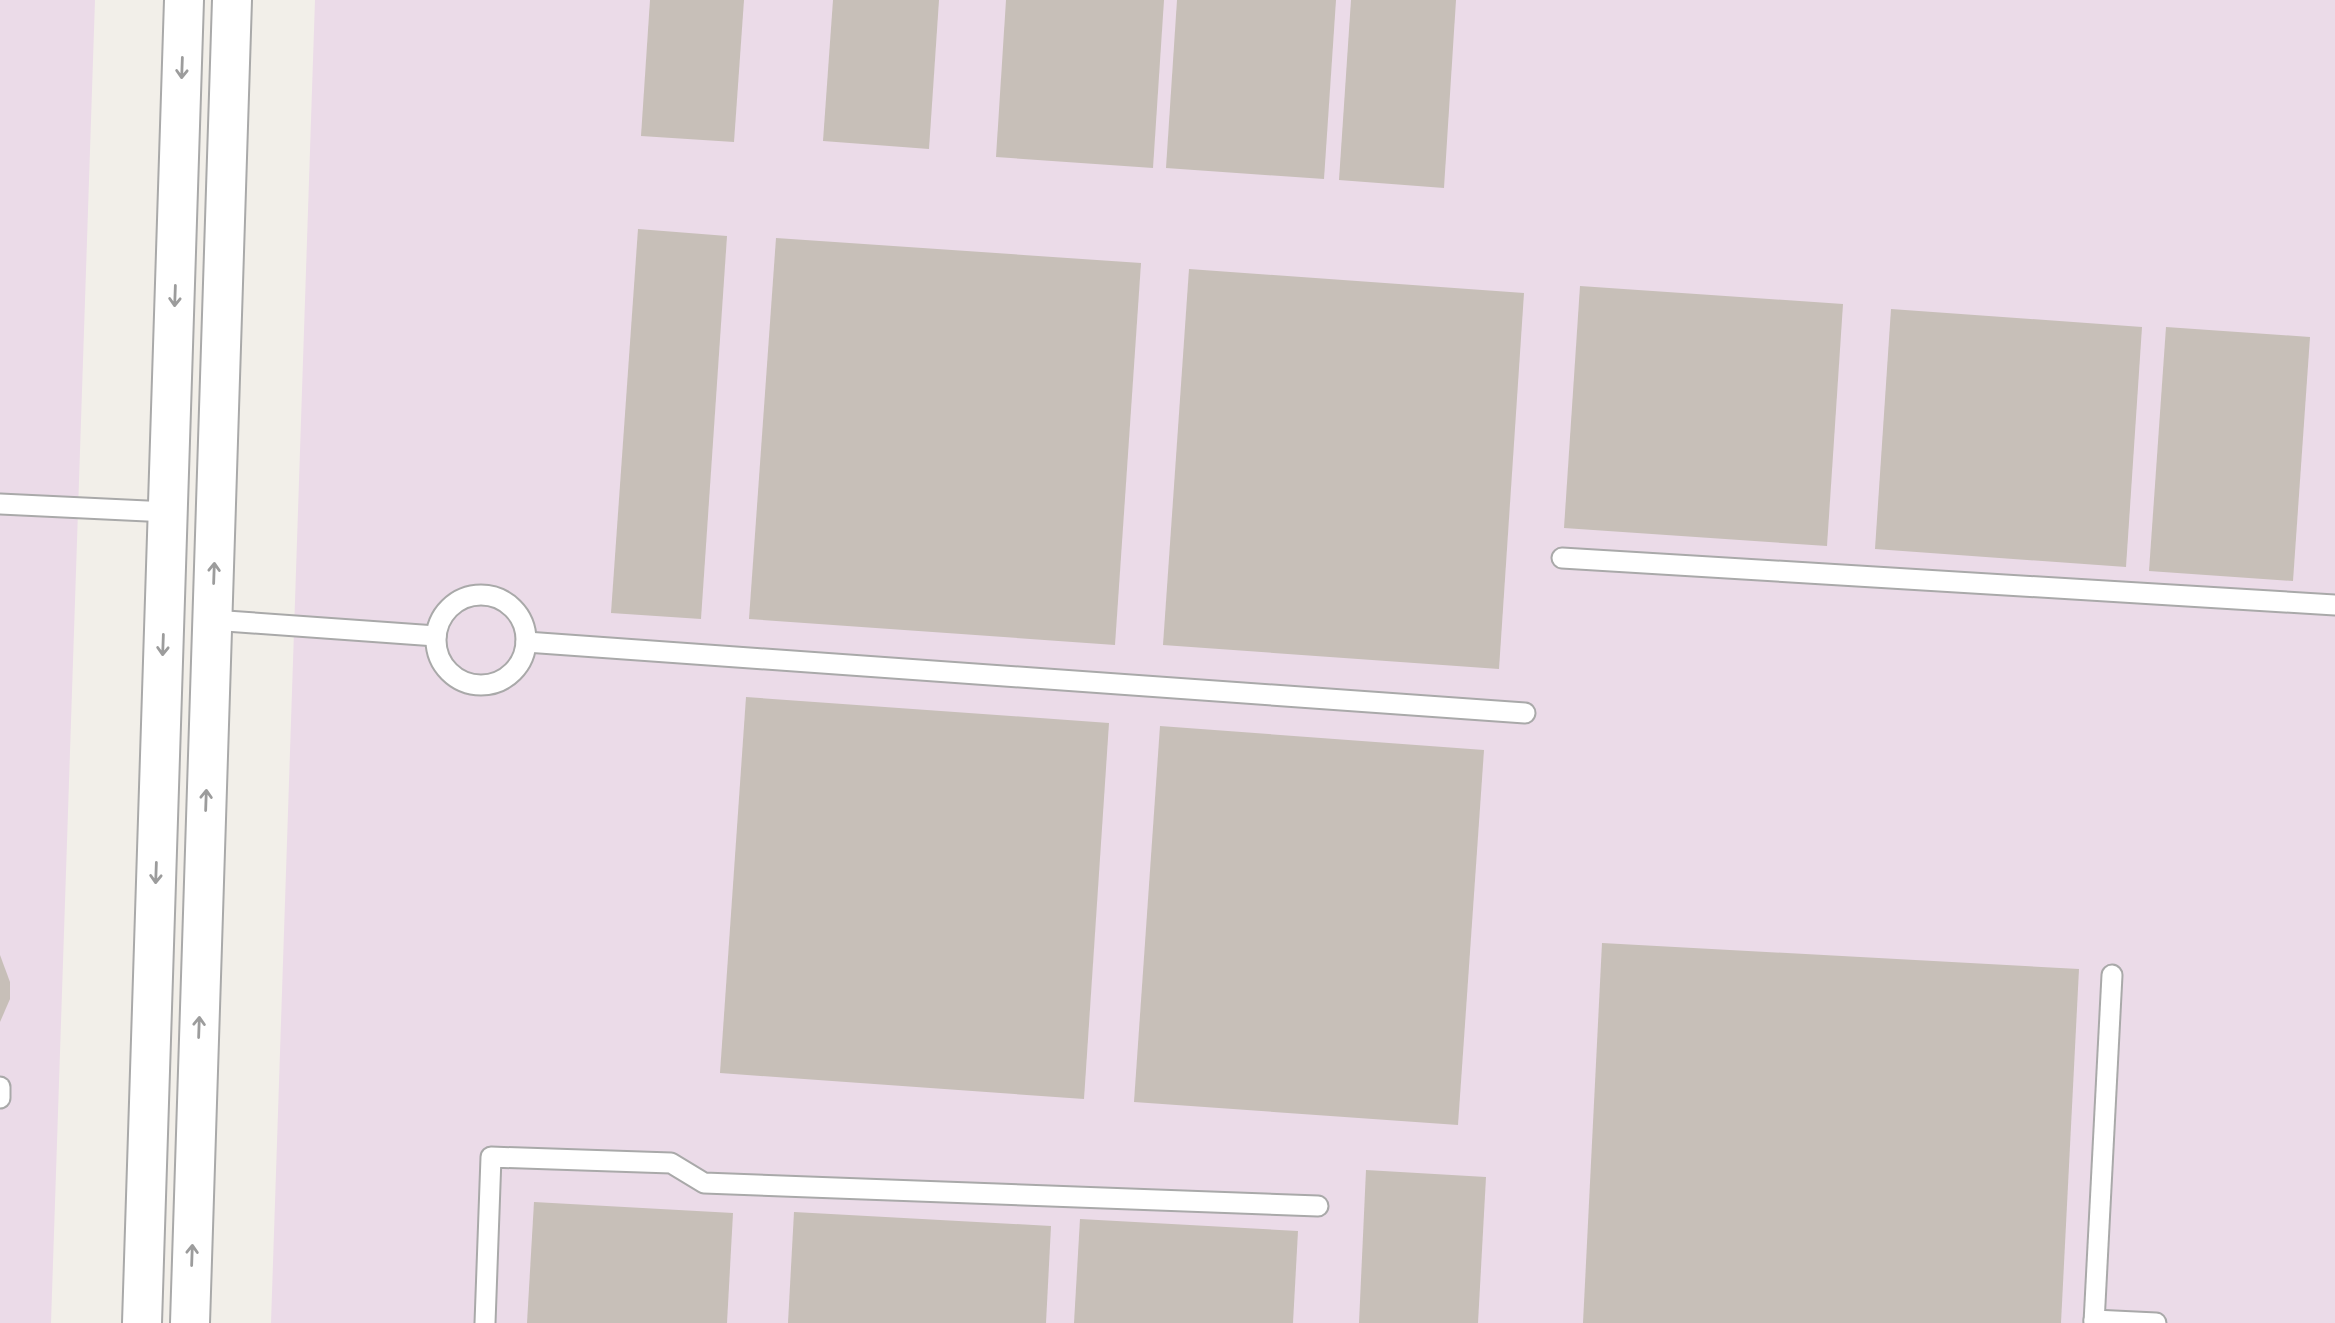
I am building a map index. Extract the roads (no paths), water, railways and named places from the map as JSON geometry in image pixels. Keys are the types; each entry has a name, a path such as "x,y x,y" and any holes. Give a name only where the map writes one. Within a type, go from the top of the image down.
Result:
{"street":[{"path":"142,1323 184,0"},
{"path":"190,1323 232,0"}],"lane":[{"path":"0,504 168,512"},
{"path":"1562,558 2335,605"},
{"path":"478,595 494,597 508,603 518,615 526,642 521,661 512,673 498,682 483,685 454,676 443,664 436,636 441,620 450,608 463,599 478,595"},
{"path":"212,620 436,636"},
{"path":"526,642 1525,713"},
{"path":"2112,975 2094,1321 2156,1323"},
{"path":"0,1087 0,1098"},
{"path":"485,1323 491,1157 671,1163 704,1184 1318,1206"}]}
